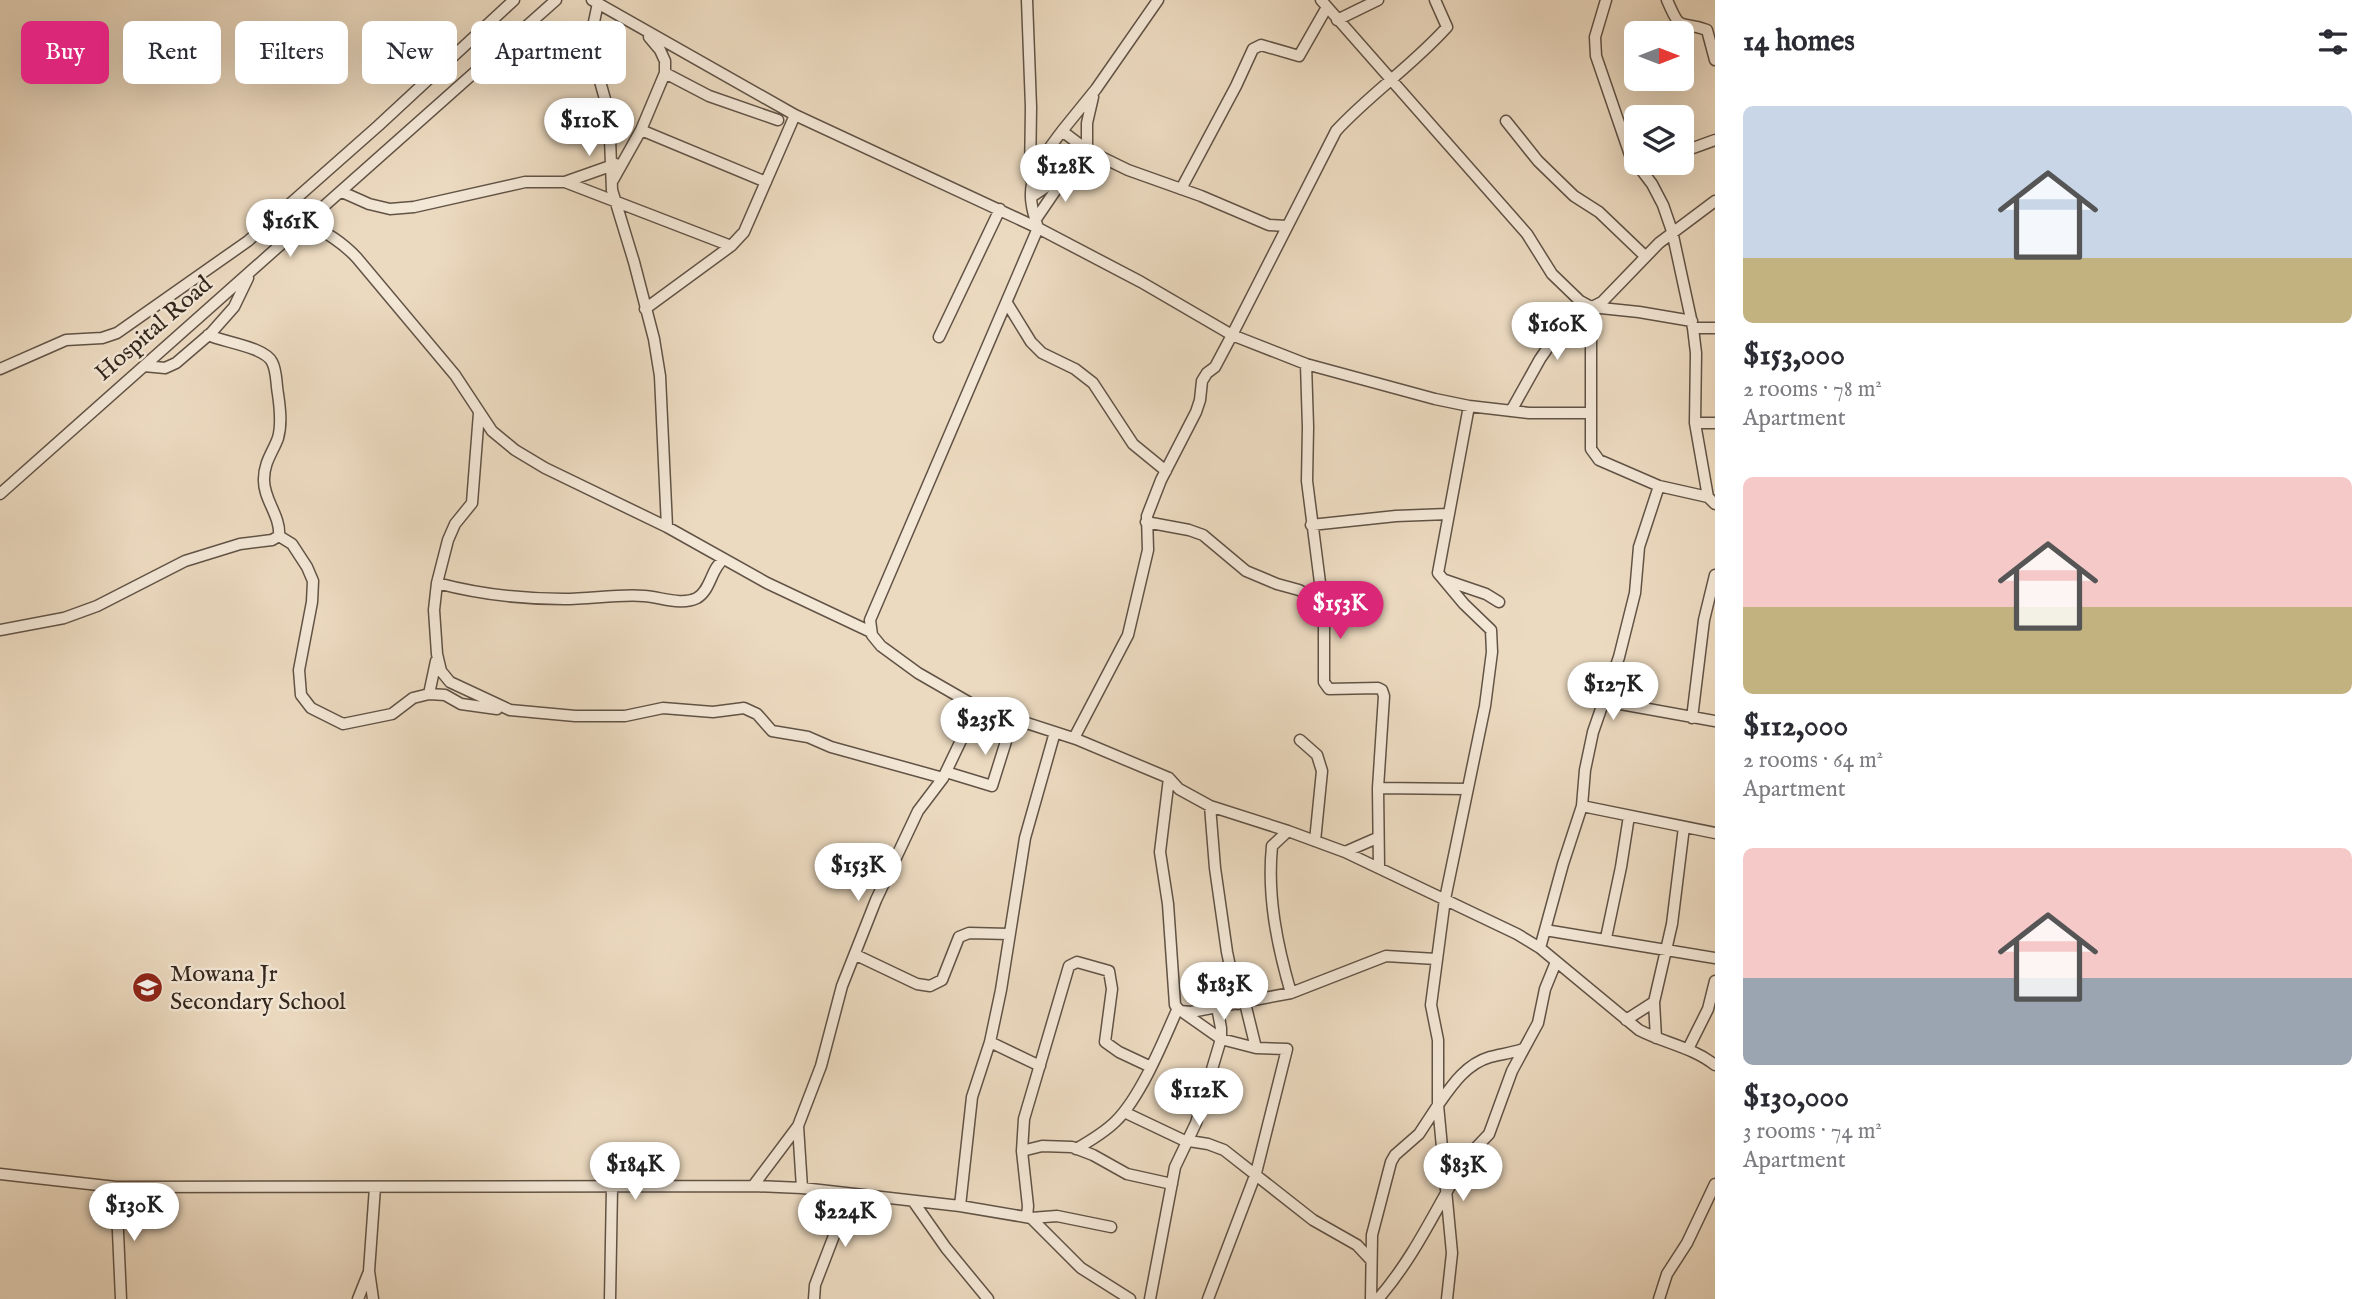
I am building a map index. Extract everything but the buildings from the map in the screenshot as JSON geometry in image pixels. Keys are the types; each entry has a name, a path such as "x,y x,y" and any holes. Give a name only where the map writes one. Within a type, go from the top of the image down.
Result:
{"street":[{"path":"0,369 66,340 102,338 117,333 206,272 248,241 514,0"},
{"name":"Hospital Road","path":"0,494 556,0"},
{"path":"1027,0 1031,107 1030,191 1037,223"},
{"path":"1030,191 1038,166 1158,0"},
{"path":"1337,20 1378,0"},
{"path":"1074,738 1128,635 1148,550 1146,522 1151,502 1196,412 1202,381 1215,367 1336,131 1447,27 1435,0"},
{"path":"1606,0 1595,37 1596,56 1624,138"},
{"path":"1667,0 1679,24 1707,30 1715,56"},
{"path":"667,527 660,376 612,184 609,113 591,50 595,2 795,116 1000,209 1037,223 1232,335 1306,364 1435,399 1511,411 1589,413"},
{"path":"1181,189 1254,49 1261,45 1299,56 1324,4 1527,234 1552,274 1580,301 1591,307 1639,312 1715,328"},
{"path":"612,184 641,130 665,73 666,67 660,50 645,31"},
{"path":"665,73 709,96 778,120"},
{"path":"1096,89 1087,123 1087,150 1068,172 1037,223 1007,303 870,620 875,641 896,658 977,707 1074,738 1169,778 1179,789 1210,806 1345,852 1483,916 1539,948 1626,1020 1656,1038 1688,1049 1715,1065"},
{"path":"773,103 784,141"},
{"path":"645,309 731,246 744,232 795,116"},
{"path":"1506,121 1559,182 1574,196 1599,212 1646,256"},
{"path":"641,130 766,183"},
{"path":"1062,131 1087,150 1128,170 1269,225 1286,226"},
{"path":"1694,148 1715,140"},
{"path":"342,192 369,204 390,209 423,205 525,182 565,182 623,161"},
{"path":"1030,191 1068,172"},
{"path":"1591,307 1591,449 1599,460 1659,486 1712,497 1695,423 1696,353 1692,325 1672,232 1658,194 1647,175"},
{"path":"565,182 725,246 731,246"},
{"path":"1591,307 1602,302 1672,232 1715,201"},
{"path":"939,337 1000,209"},
{"path":"307,223 331,235 357,258 425,337 492,430 515,450 545,468 667,527 768,583 871,632"},
{"path":"1269,225 1280,237"},
{"path":"144,366 166,368 176,363 208,335 234,307 249,274"},
{"path":"1511,411 1540,359 1580,301"},
{"path":"1007,303 1031,342 1042,353 1075,369 1093,383 1133,444 1166,471"},
{"path":"208,335 262,352 271,359 280,423 278,437 268,457 264,480 266,496 279,527 279,536"},
{"path":"1306,364 1307,481 1324,614 1325,686 1329,689 1377,688 1384,696 1378,788 1378,869"},
{"path":"1447,1299 1452,1253 1438,1105 1438,1040 1431,1005 1445,899 1485,706 1492,652 1491,630 1438,573 1469,406"},
{"path":"479,413 472,503 447,540 437,583 434,610 437,654 441,671 450,682 510,710"},
{"path":"1695,423 1715,423"},
{"path":"1539,948 1582,806 1585,770 1593,732 1619,657 1635,593 1639,547 1659,486"},
{"path":"1311,525 1396,516 1448,514"},
{"path":"1146,522 1203,535 1246,572 1299,590 1324,614"},
{"path":"0,630 64,618 97,606 185,561 240,544 272,540 279,536"},
{"path":"279,536 292,544 313,581 312,602 299,670 301,695 306,704 335,722 352,724 391,715 413,698 429,694 445,695 461,704 575,716 625,716 663,708 713,712 744,708 751,710 772,731 807,737 831,747 992,786 1013,719"},
{"path":"437,583 473,592 526,597 565,599 643,596 680,601 695,599 701,594 714,569 724,559"},
{"path":"1692,718 1704,620 1715,575"},
{"path":"1441,579 1486,594 1499,602"},
{"path":"1307,595 1320,588"},
{"path":"429,694 437,654"},
{"path":"1605,701 1715,721"},
{"path":"752,1186 799,1126 821,1066 842,986 876,900 918,811 944,775 977,707"},
{"path":"960,1206 972,1097 990,1042 1025,838 1055,732"},
{"path":"1300,740 1317,755 1322,771 1315,841"},
{"path":"1169,778 1160,852 1168,904 1174,996 1180,1011 1221,1038 1256,1048 1287,1049 1256,1173 1208,1299"},
{"path":"1378,788 1467,789"},
{"path":"1210,806 1215,868 1227,952 1256,1048"},
{"path":"1582,806 1715,833"},
{"path":"1606,938 1629,816"},
{"path":"1656,1038 1654,1002 1675,906 1684,827"},
{"path":"1288,831 1272,846 1270,886 1279,944 1291,993"},
{"path":"1345,852 1377,838"},
{"path":"1545,930 1715,958"},
{"path":"856,955 917,984 930,986 942,980 959,937 969,933 1009,934"},
{"path":"1180,1011 1241,1004 1291,993 1395,955 1436,959"},
{"path":"1130,1299 1081,1268 1029,1217 1022,1151 1024,1119 1069,965 1077,962 1109,971 1111,1003 1105,1042 1119,1052 1151,1067"},
{"path":"1378,1299 1404,1267 1470,1154 1489,1134 1512,1071 1538,1023 1545,989 1556,962"},
{"path":"1688,1049 1708,1009 1715,981"},
{"path":"1626,1020 1654,1002"},
{"path":"1150,1299 1174,1167 1196,1123 1221,1038 1217,1007"},
{"path":"1076,1149 1108,1128 1124,1112 1180,1011"},
{"path":"990,1042 1040,1066"},
{"path":"1371,1299 1372,1235 1375,1217 1395,1155 1419,1134 1454,1083 1475,1063 1488,1057 1523,1049"},
{"path":"1124,1112 1188,1142 1217,1147 1256,1173 1313,1220 1357,1245 1371,1260"},
{"path":"799,1126 802,1188"},
{"path":"1022,1151 1056,1145 1076,1149 1127,1174 1172,1184"},
{"path":"0,1174 116,1187 802,1188 960,1206 1029,1217 1057,1216 1111,1227"},
{"path":"1659,1299 1667,1274 1687,1243 1715,1184"},
{"path":"611,1299 612,1186"},
{"path":"116,1187 121,1299"},
{"path":"373,1299 369,1270 374,1187"},
{"path":"814,1299 815,1285 850,1194"},
{"path":"913,1201 946,1248 988,1299"},
{"path":"358,1299 369,1270"}],"place":[{"name":"Mowana Jr Secondary School","path":"147,988"}]}
